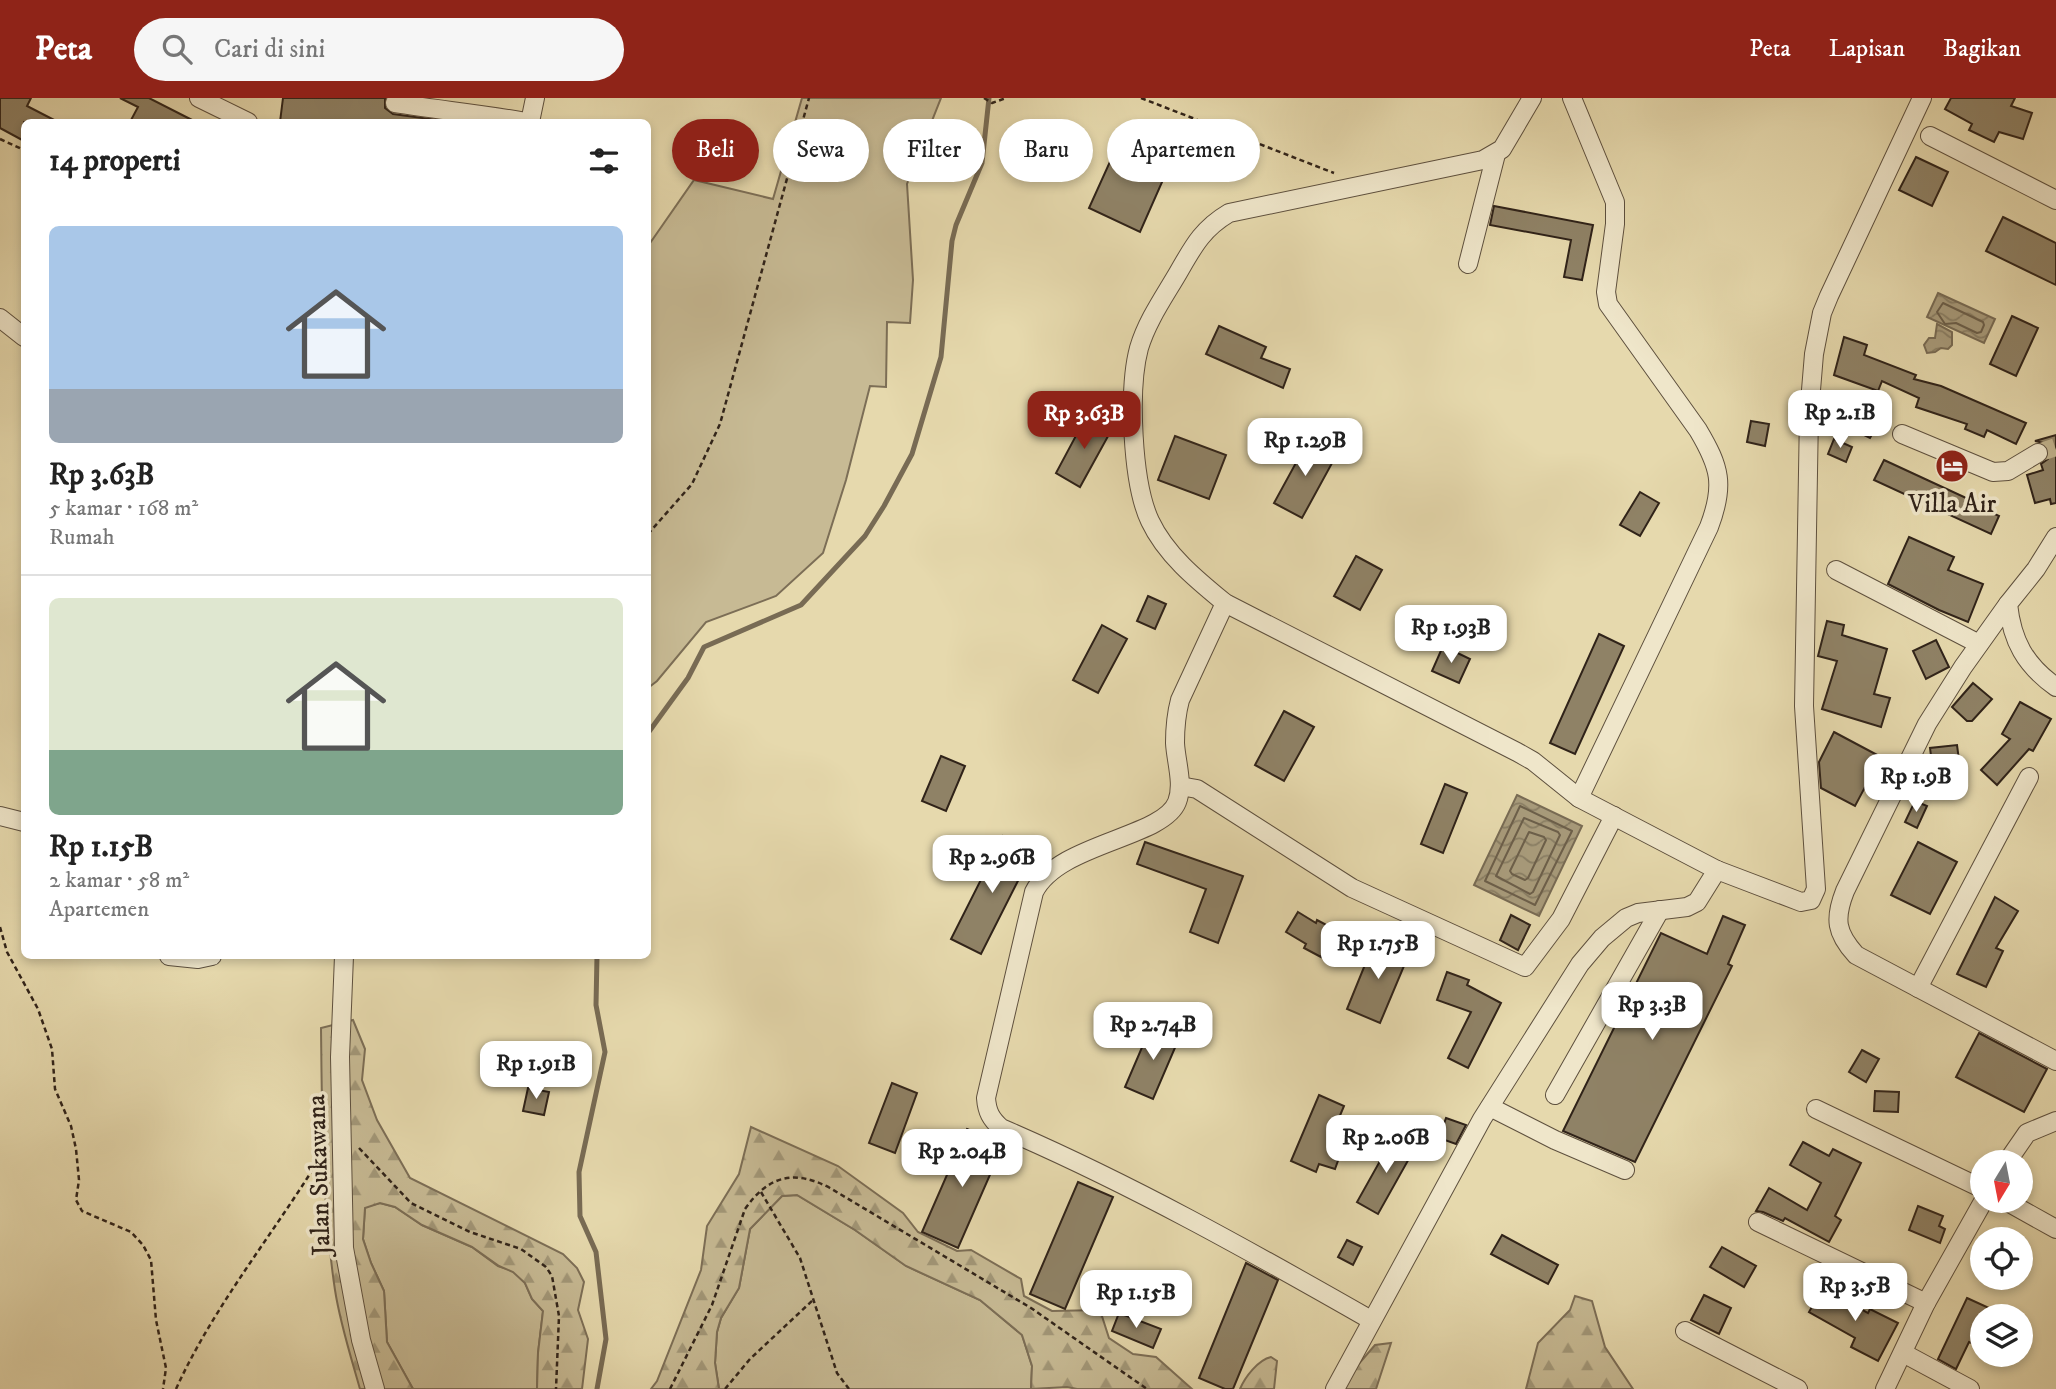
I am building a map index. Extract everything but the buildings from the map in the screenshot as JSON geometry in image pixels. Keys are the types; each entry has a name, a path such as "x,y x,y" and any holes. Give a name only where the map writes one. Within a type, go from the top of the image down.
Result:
{"street":[{"path":"529,119 535,98"},
{"path":"1532,98 1506,144 1496,154 1483,160 1229,214 1207,228 1148,325 1140,347 1133,384 1133,402 1136,453 1145,510 1152,525 1179,561 1225,603 1526,756 1579,798 1717,870 1801,902 1811,900 1816,889 1804,706 1809,414 1814,354 1822,313 1829,296 1922,98"},
{"path":"1572,98 1615,202 1606,300 1631,340 1698,430 1719,473 1716,503 1709,527 1579,798"},
{"path":"207,100 242,119"},
{"path":"395,103 511,119"},
{"path":"1930,136 2056,200"},
{"path":"1468,264 1496,154"},
{"path":"0,318 21,335"},
{"path":"1902,433 1993,472 2008,471 2038,453"},
{"path":"2055,544 1979,644 1927,723 1840,905 1839,930 1842,939 1856,956 2056,1061"},
{"path":"1836,570 1979,644"},
{"path":"1225,603 1178,707 1175,744 1180,786 1177,803 1172,811 1165,817 1060,863 1040,881 1031,903 986,1098 987,1110 1001,1128 1073,1158 1193,1219 1371,1320"},
{"path":"2008,604 2010,625 2016,643 2036,669 2056,687"},
{"path":"1917,988 2029,777"},
{"path":"1180,786 1197,789 1352,888 1525,967 1561,919 1614,816"},
{"path":"0,816 21,821"},
{"path":"1335,1389 1489,1107 1591,951 1626,918 1639,913 1687,907 1697,902 1717,870"},
{"path":"1555,1095 1660,910"},
{"name":"Jalan Sukawana","path":"344,959 341,1056 344,1248 361,1340 376,1389"},
{"path":"1489,1107 1555,1140 1625,1170"},
{"path":"1816,1109 1970,1183"},
{"path":"2015,1150 2027,1133 2056,1122"},
{"path":"1885,1389 1926,1303 1977,1213"},
{"path":"2027,1213 2056,1229"},
{"path":"1758,1222 1926,1303"},
{"path":"1685,1331 1798,1389"},
{"path":"1903,1353 1970,1389"}],"path":[{"path":"651,531 692,484 720,424 809,98"},
{"path":"984,98 992,103 1006,98"},
{"path":"1141,98 1363,184"},
{"path":"0,139 21,149"},
{"path":"0,927 7,952 21,975 52,1049 55,1089 71,1126 76,1149 79,1180 76,1200 82,1211 131,1232 143,1245 150,1260 156,1320 166,1368 163,1389"},
{"path":"343,1125 365,1156 411,1203 470,1232 521,1249 545,1267 552,1276 559,1316 556,1389"},
{"path":"176,1389 191,1354 247,1265 283,1218 313,1169 319,1164 327,1164"},
{"path":"670,1389 712,1305 745,1209 753,1197 782,1178 797,1177 814,1180 1031,1308 1147,1389"},
{"path":"761,1192 800,1258 837,1373 849,1389"},
{"path":"725,1389 750,1359 813,1300"}],"green space":[{"path":"802,98 941,98 933,119 883,119 883,182 908,182 913,280 910,323 887,322 886,387 870,386 846,480 823,553 776,596 706,622 651,686 651,242 693,182 773,199 778,182 869,182 869,119 796,119"},
{"path":"353,1020 365,1049 362,1080 377,1120 410,1178 563,1254 577,1268 584,1282 578,1310 588,1339 582,1389 537,1389 543,1311 532,1299 525,1283 513,1272 499,1266 472,1247 422,1225 395,1207 380,1203 365,1208 363,1239 384,1291 387,1342 413,1389 360,1389 335,1290 325,1192 322,1094 321,1028"},
{"path":"751,1127 838,1166 903,1213 918,1232 957,1251 971,1250 1021,1279 1024,1296 1052,1311 1100,1310 1109,1338 1133,1354 1156,1357 1192,1389 1031,1389 1032,1366 1022,1335 980,1300 906,1266 855,1230 797,1195 782,1196 750,1229 739,1288 721,1318 717,1332 715,1363 719,1389 651,1389 657,1381 701,1270 707,1226 739,1174"},
{"path":"797,1195 855,1230 906,1266 980,1300 1022,1335 1032,1366 1031,1389 719,1389 715,1363 717,1332 721,1318 739,1288 750,1229 782,1196"},
{"path":"380,1203 395,1207 422,1225 472,1247 498,1266 513,1271 525,1283 532,1299 543,1311 537,1389 413,1389 387,1342 384,1291 363,1239 365,1207"},
{"path":"1575,1296 1592,1301 1605,1347 1633,1389 1526,1389 1538,1343 1570,1310"},
{"path":"1391,1343 1376,1389 1341,1389 1344,1381 1375,1345"},
{"path":"1271,1357 1277,1361 1274,1389 1240,1389 1252,1370"}],"water":[{"path":"1938,293 1995,319 1984,343 1927,317"},
{"path":"1937,324 1952,332 1952,345 1948,349 1941,348 1927,353 1924,345 1929,338 1935,338"},
{"path":"1517,795 1582,826 1539,916 1474,885"}],"waterway":[{"path":"651,729 688,678 704,647 801,605 865,536 912,454 941,357 952,241 982,163 989,98"},
{"path":"597,959 596,1005 605,1052 579,1172 580,1216 596,1252 606,1339 597,1389"}],"tunnel":[{"path":"2038,453 2056,447"}],"place":[{"name":"Villa Air","path":"1952,466"}]}
